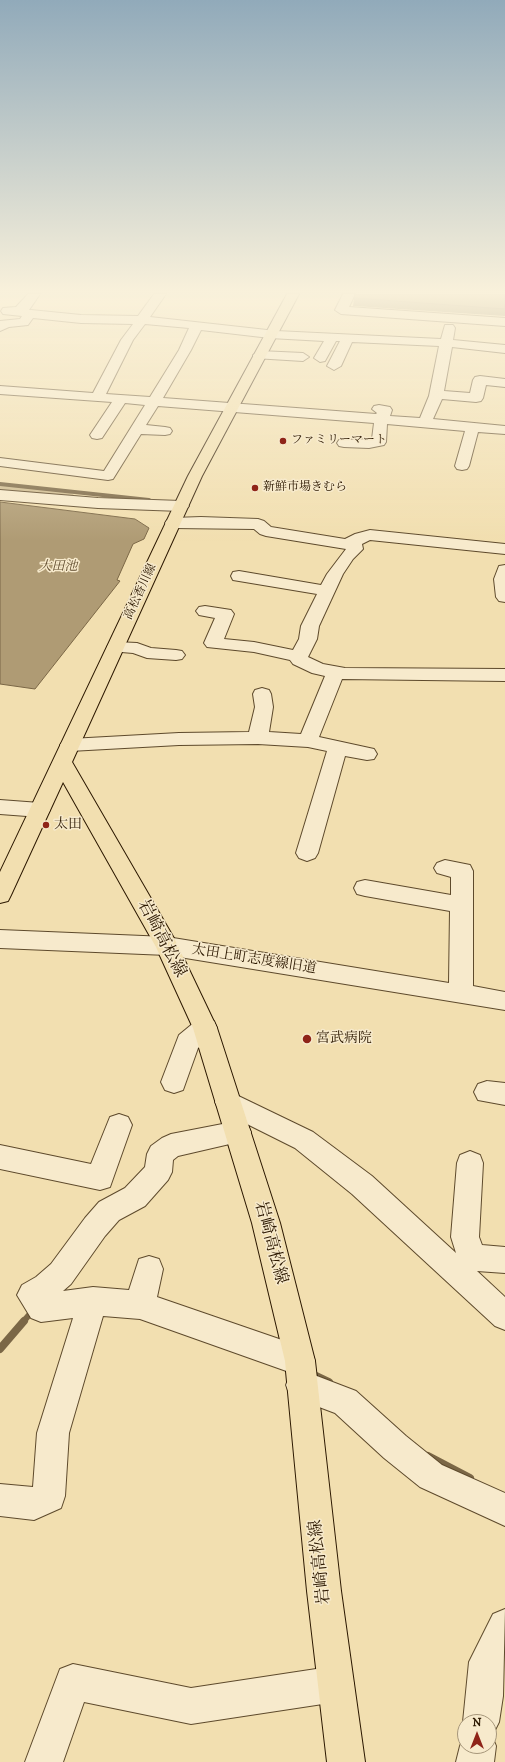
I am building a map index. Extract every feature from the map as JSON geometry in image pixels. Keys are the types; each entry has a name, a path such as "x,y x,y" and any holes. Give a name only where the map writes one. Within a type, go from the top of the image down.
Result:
{"main road":[{"name":"高松香川線","path":"0,895 181,506 248,376"},
{"name":"岩崎高松線","path":"66,754 167,946 206,1028 266,1223 300,1373 346,1762"}],"street":[{"path":"97,397 109,376"},
{"path":"0,462 108,476 168,376"},
{"path":"425,422 436,394 439,376"},
{"path":"436,394 476,398 480,380 505,383"},
{"path":"0,390 384,418 505,430"},
{"path":"97,434 122,399"},
{"path":"344,442 369,444 379,442 380,427 384,418 385,410 371,408 372,404"},
{"path":"462,466 473,426"},
{"path":"136,429 165,431"},
{"path":"0,495 98,503 181,506"},
{"path":"173,523 201,522 258,524 266,532 344,544 352,543 361,537 370,534 505,549"},
{"path":"299,657 308,638 310,626 327,591 343,562 354,550 352,543"},
{"path":"505,570 502,579 505,597"},
{"path":"239,576 327,591"},
{"path":"204,611 243,617"},
{"path":"225,614 213,643 254,647 299,657 299,660 304,663 335,673 505,675"},
{"path":"116,647 137,648 148,654 176,655"},
{"path":"308,741 335,673"},
{"path":"258,738 264,707 262,694"},
{"path":"66,754 179,739 258,738 308,741 367,754"},
{"path":"307,854 338,748"},
{"path":"0,807 40,810"},
{"path":"446,868 462,871 461,994"},
{"path":"365,888 462,905"},
{"name":"太田上町志度線旧道","path":"0,939 167,946 505,1001"},
{"path":"174,1082 188,1042 206,1028"},
{"path":"228,1102 304,1140 464,1264 505,1316"},
{"path":"0,1157 100,1178 119,1125"},
{"path":"238,1132 171,1146 160,1154 158,1172 148,1184 135,1196 109,1210 95,1226 61,1274 46,1287 32,1295 41,1308 93,1301 140,1305 300,1373 345,1402 395,1447 431,1476 505,1510"},
{"path":"464,1264 470,1163"},
{"path":"464,1264 505,1260"},
{"path":"140,1305 149,1269"},
{"path":"0,1500 34,1504 49,1496 53,1433 93,1301"},
{"path":"482,1714 487,1662 505,1626"},
{"path":"44,1762 73,1682 191,1706 336,1684"}],"shaded area":[{"path":"0,485 70,492 74,495 101,501 0,492"}],"water":[{"name":"大田池","path":"0,502 135,519 149,528 144,539 133,544 117,580 120,581 35,689 0,684"}],"waterway":[{"path":"0,484 149,500"},
{"path":"23,1322 29,1315 36,1315"},
{"path":"0,1349 24,1321"},
{"path":"310,1373 329,1382"},
{"path":"428,1456 470,1478"}],"place":[{"name":"ファミリーマート","path":"283,441"},
{"name":"新鮮市場きむら","path":"255,488"},
{"name":"太田","path":"46,825"},
{"name":"宮武病院","path":"307,1039"}]}
